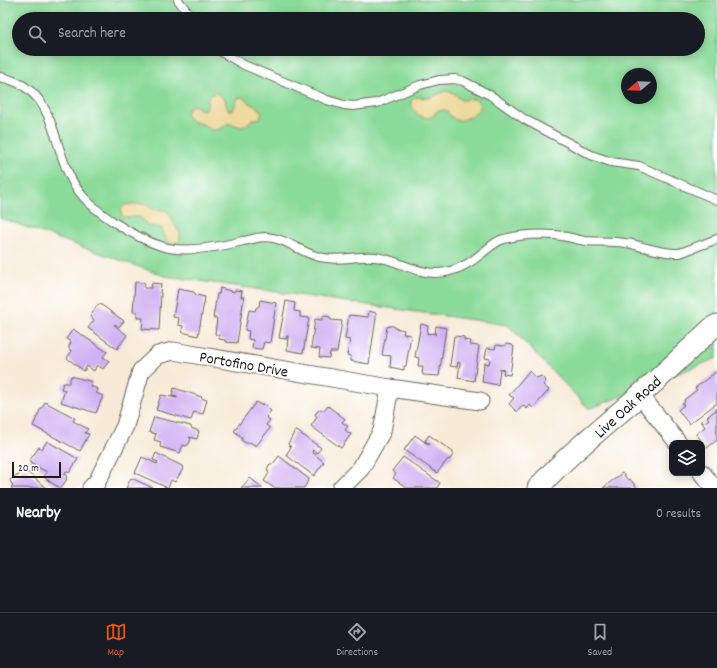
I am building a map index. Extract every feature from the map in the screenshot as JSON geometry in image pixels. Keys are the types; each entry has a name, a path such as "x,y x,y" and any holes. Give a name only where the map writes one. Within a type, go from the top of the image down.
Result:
{"street":[{"name":"Live Oak Road","path":"538,488 570,456 640,395 712,328 717,326"},
{"name":"Portofino Drive","path":"91,488 97,482 125,426 140,371 158,354 173,351 390,388 480,401"},
{"path":"341,488 361,468 382,431 390,388"},
{"path":"640,395 676,440"},
{"path":"704,476 714,488"}],"lane":[{"path":"178,0 187,12"},
{"path":"228,56 244,65 327,100 344,105 361,106 377,103 420,85 439,80 462,80 490,95 524,119 591,155 611,162 639,166 717,200"},
{"path":"0,77 21,84 31,91 46,110 65,167 78,191 86,200 132,233 149,242 172,249 213,247 254,238 272,238 280,240 320,258 338,259 367,256 376,257 423,272 440,273 448,272 475,260 501,240 521,236 556,235 604,243 626,243 674,253 685,252 717,239"}],"green space":[{"path":"0,0 717,0 717,358 589,409 508,325 165,276 0,218"}],"sand":[{"path":"445,91 454,93 461,100 474,99 479,102 480,109 468,118 457,120 445,110 437,111 432,117 428,118 421,116 413,109 411,101 415,97 429,98"},
{"path":"217,93 225,100 228,110 233,110 238,98 243,97 251,104 259,108 262,113 260,118 252,120 245,126 241,127 229,123 220,129 212,130 202,124 190,121 186,114 189,107 194,105 202,110 206,109 210,95"},
{"path":"144,204 155,210 164,210 169,212 180,233 180,239 176,243 168,242 160,227 148,226 139,217 123,217 121,209 125,205"}],"building":[{"path":"135,282 145,283 144,288 151,288 152,283 161,284 159,330 142,329 143,318 137,318 137,312 133,312"},
{"path":"220,288 234,292 235,290 242,291 241,297 244,297 237,343 225,342 225,340 219,339 219,335 215,334 217,318 213,318 217,294 219,294"},
{"path":"178,289 194,292 196,295 205,297 198,336 182,332 183,326 178,325 179,318 173,317"},
{"path":"260,300 276,303 270,343 264,342 262,349 252,348 253,340 248,339 249,331 245,330 249,310 255,311 259,306"},
{"path":"286,301 295,303 294,311 300,312 300,317 309,318 303,353 287,350 288,336 286,339 279,338"},
{"path":"100,304 124,321 119,327 115,324 114,325 127,335 117,349 88,328 94,320 90,317 97,305"},
{"path":"369,311 376,313 376,318 369,364 351,361 351,356 347,355 350,340 345,339 349,315 368,317"},
{"path":"322,317 330,317 331,320 342,321 337,352 330,352 329,358 319,357 320,349 311,348 315,319 322,320"},
{"path":"421,324 428,326 427,334 434,333 435,335 436,326 446,328 439,376 423,375 423,366 418,366 419,358 415,357"},
{"path":"390,326 404,330 403,334 411,335 404,370 390,367 391,356 382,355 387,327"},
{"path":"73,329 107,352 103,357 109,361 103,369 97,365 94,371 87,366 84,371 67,358 72,351 69,349 71,342 66,339"},
{"path":"454,336 464,337 464,340 471,341 470,345 479,346 474,381 458,378 460,363 458,362 457,367 450,366"},
{"path":"507,344 514,347 510,375 503,374 504,370 500,369 498,385 482,382 484,363 489,364 490,359 485,358 487,348 495,349 496,345 504,346"},
{"path":"529,371 537,378 541,376 545,383 543,385 549,390 533,408 530,405 527,409 523,405 518,411 516,411 509,404 514,398 509,395"},
{"path":"717,371 717,403 689,424 678,410 684,405 682,404 685,402 684,400 697,390 695,388"},
{"path":"71,376 92,382 90,386 98,389 96,393 103,396 96,413 61,402 65,390 61,389 63,383 69,383"},
{"path":"174,388 207,400 203,414 194,412 191,420 156,410 161,395 177,398 172,396"},
{"path":"45,402 75,418 73,421 88,429 85,433 89,434 80,451 33,426"},
{"path":"256,402 261,405 264,404 271,411 266,417 270,420 266,425 270,428 256,446 250,442 246,443 242,441 242,437 234,431"},
{"path":"328,406 345,419 342,422 348,426 345,430 351,434 341,448 311,426 317,417 315,414 321,409 324,411"},
{"path":"717,409 717,440 707,448 705,445 705,440 701,440 696,434 705,427 701,421 702,420 704,423 709,419 707,417"},
{"path":"154,417 191,426 191,428 199,431 197,439 189,437 191,439 189,444 186,446 183,445 180,453 160,447 161,442 154,440 156,434 149,432"},
{"path":"295,431 321,448 317,453 313,450 312,452 324,462 314,476 286,455 291,447 288,444"},
{"path":"415,435 429,445 430,444 425,441 429,435 453,452 453,455 437,473 404,450"},
{"path":"47,441 78,459 69,473 66,471 64,474 67,475 67,479 61,488 44,477 47,472 30,463 30,460 39,447 42,449"},
{"path":"156,453 182,466 183,469 175,482 171,480 168,488 135,473 142,457 157,464 158,462 153,460"},
{"path":"279,456 309,479 304,488 274,488 264,481 269,473 267,469 270,464 273,464"},
{"path":"403,457 440,483 437,488 407,488 393,478 396,474 392,471"},
{"path":"24,469 46,488 11,488 13,485 10,480 14,476 18,476"},
{"path":"622,473 628,480 630,479 637,488 603,488"},
{"path":"131,478 153,488 126,488"},
{"path":"250,478 263,488 241,488"}]}
